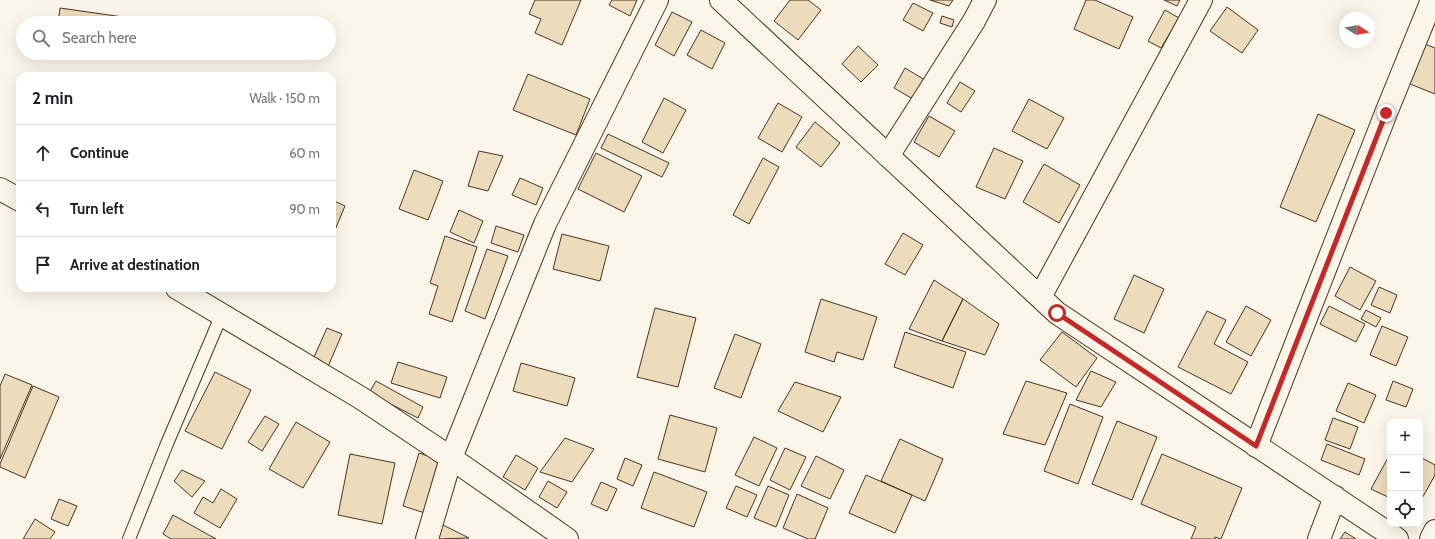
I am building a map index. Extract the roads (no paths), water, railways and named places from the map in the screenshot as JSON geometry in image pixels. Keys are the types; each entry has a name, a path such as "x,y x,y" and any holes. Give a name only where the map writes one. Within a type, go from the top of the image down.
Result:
{"street":[{"path":"427,539 451,458 545,224 657,0"},
{"path":"721,0 1057,313 1397,539"},
{"path":"888,156 974,21 985,0"},
{"path":"1040,297 1201,0"},
{"path":"1256,446 1432,0"},
{"path":"0,189 16,198"},
{"path":"184,292 361,398 568,539"},
{"path":"1319,539 1335,498"},
{"path":"1431,539 1435,531"}],"lane":[{"path":"129,539 166,446 222,314"}]}
